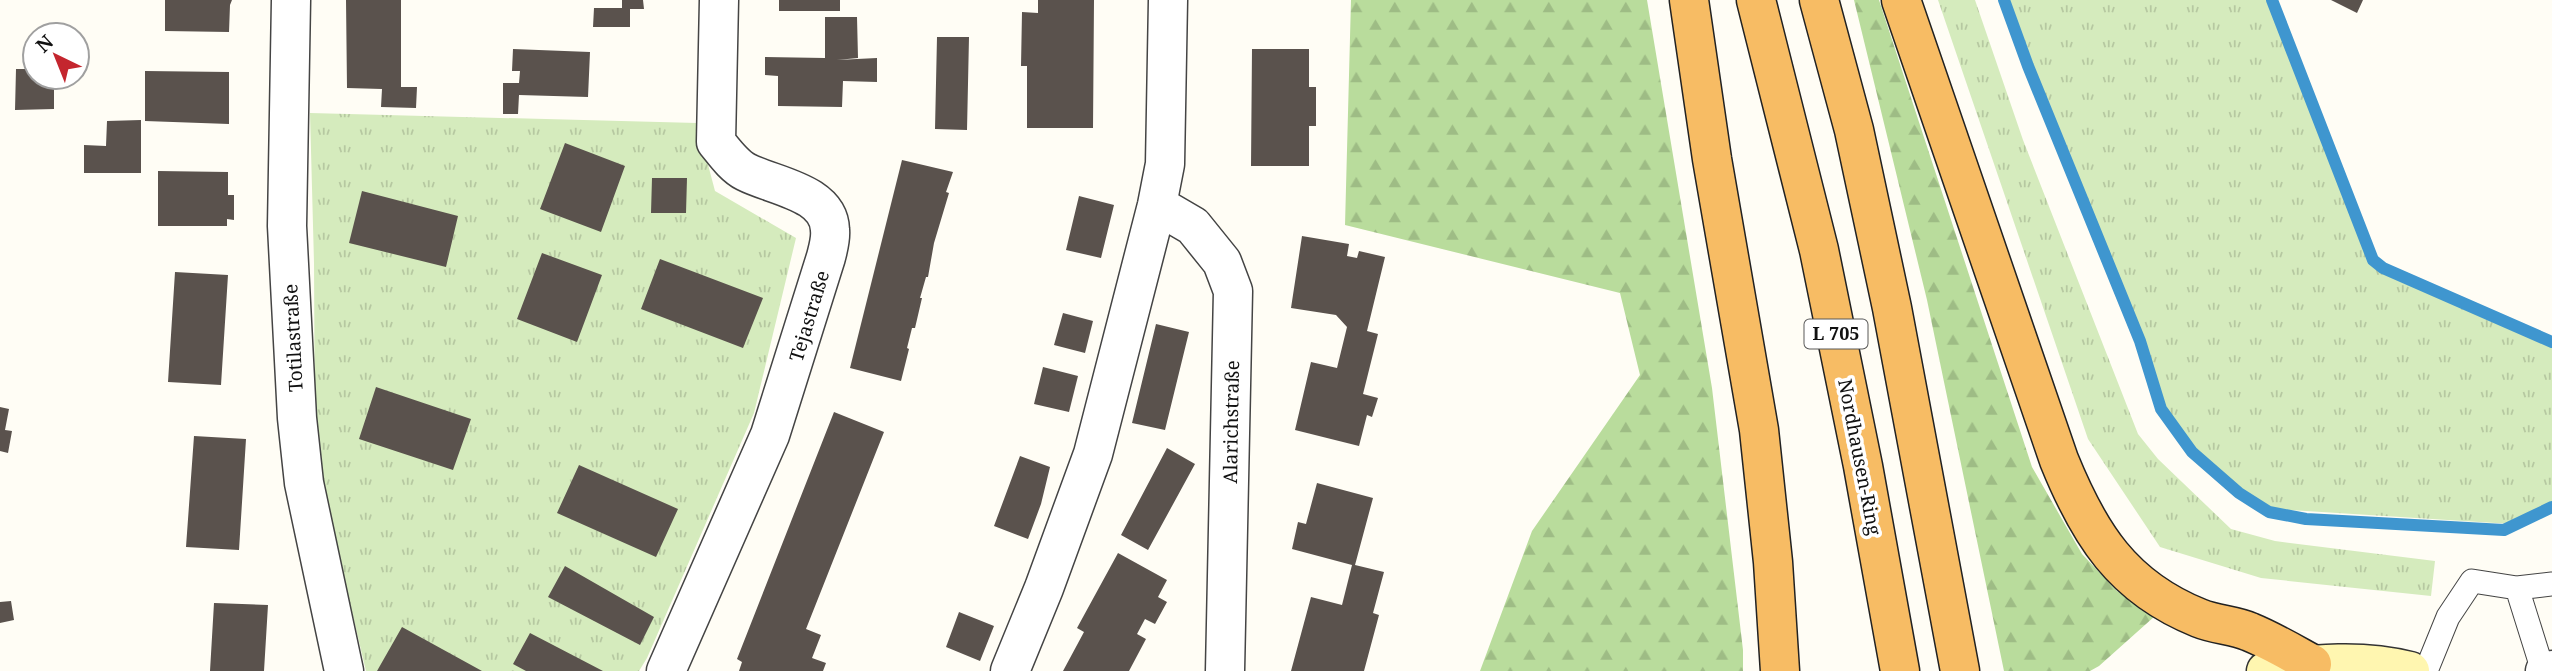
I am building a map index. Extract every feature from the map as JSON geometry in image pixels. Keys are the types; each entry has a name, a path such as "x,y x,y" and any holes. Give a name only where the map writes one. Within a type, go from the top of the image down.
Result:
{"highway":[{"path":"1689,0 1712,159 1759,430 1773,562 1780,671"},
{"name":"Nordhausen-Ring","path":"1756,0 1819,250 1863,466 1900,671"},
{"name":"L 705","path":"1819,0 1854,131 1889,295 1960,671"},
{"path":"1901,0 2059,460 2091,530 2133,578 2166,601 2200,618 2248,631 2312,664"}],"main road":[{"path":"2266,671 2312,664 2385,664 2410,671"}],"street":[{"name":"Totilastraße","path":"291,0 287,226 298,418 304,483 344,671"},
{"name":"Tejastraße","path":"666,671 770,435 826,257 831,228 820,205 797,191 745,172 729,159 716,142 719,0"},
{"path":"1010,671 1044,588 1093,454 1157,205 1165,164 1167,0"},
{"name":"Alarichstraße","path":"1157,205 1193,226 1222,262 1234,291 1225,671"},
{"path":"2544,671 2552,670"}],"lane":[{"path":"2426,671 2448,617 2472,581 2517,588 2552,584"},
{"path":"2517,588 2544,671"}],"green space":[{"path":"1351,0 1647,0 1712,388 1743,650 1743,671 1480,671 1532,531 1640,375 1620,293 1345,225"},
{"path":"1854,0 1879,0 2032,467 2082,554 2117,591 2155,616 2090,671 2004,671 1927,300"},
{"path":"1938,0 1975,0 2023,140 2138,434 2158,459 2231,529 2275,541 2435,561 2431,596 2261,578 2160,547 2088,439"},
{"path":"2008,0 2275,0 2377,263 2552,340 2552,505 2511,524 2273,509 2253,501 2237,490 2186,445 2161,405"},
{"path":"310,113 697,123 715,191 796,238 754,413 639,671 366,671 315,456"}],"building":[{"path":"165,0 232,0 229,32 165,31"},
{"path":"346,0 401,0 401,87 417,87 416,108 381,107 382,89 347,88"},
{"path":"622,0 643,0 644,9 630,9 630,27 593,27 594,8 622,8"},
{"path":"779,0 840,0 840,11 779,11"},
{"path":"1038,0 1094,0 1093,128 1027,128 1027,66 1021,66 1022,12 1038,13"},
{"path":"2331,0 2363,0 2357,13"},
{"path":"825,17 857,17 858,58 837,60 877,58 877,82 843,81 842,107 778,106 778,76 765,75 765,57 825,58"},
{"path":"937,37 969,37 967,130 935,129"},
{"path":"513,49 590,52 588,97 519,95 518,114 503,114 503,83 519,83 520,71 512,71"},
{"path":"1252,49 1309,49 1309,87 1316,87 1316,126 1309,126 1309,166 1251,166"},
{"path":"16,69 21,69 21,91 54,91 54,109 15,110"},
{"path":"145,71 229,72 229,124 145,121"},
{"path":"141,120 141,173 84,173 84,145 106,146 107,121"},
{"path":"565,143 625,166 601,232 540,209"},
{"path":"902,160 953,172 946,192 949,193 934,243 928,277 920,298 915,328 912,328 907,348 909,349 901,381 850,368"},
{"path":"158,171 228,172 228,195 234,195 234,220 227,219 227,226 158,226"},
{"path":"652,178 687,178 686,213 651,213"},
{"path":"362,191 458,216 446,267 349,243"},
{"path":"1079,196 1114,205 1101,258 1066,250"},
{"path":"1302,236 1349,244 1347,256 1357,258 1359,251 1385,257 1367,331 1378,334 1363,394 1378,398 1372,417 1367,415 1359,446 1295,430 1311,362 1337,368 1347,327 1336,315 1291,308"},
{"path":"542,253 602,275 577,342 517,319"},
{"path":"660,259 763,298 743,348 641,309"},
{"path":"175,272 228,275 221,385 168,382"},
{"path":"1063,313 1093,321 1085,353 1054,345"},
{"path":"1156,324 1189,332 1165,430 1132,423"},
{"path":"1043,367 1078,376 1069,412 1034,404"},
{"path":"376,387 471,419 453,470 359,439"},
{"path":"0,407 9,409 5,430 12,431 8,453 0,451"},
{"path":"834,412 884,432 806,629 821,635 812,658 826,663 823,671 739,671 742,662 737,659"},
{"path":"194,436 246,439 239,550 186,547"},
{"path":"1167,448 1195,464 1148,550 1121,535"},
{"path":"1020,456 1050,467 1041,504 1028,539 994,526"},
{"path":"579,465 678,509 656,557 557,513"},
{"path":"1317,483 1373,498 1355,565 1384,572 1373,613 1379,615 1364,671 1291,671 1311,597 1342,605 1352,565 1292,549 1298,522 1306,524"},
{"path":"1118,553 1167,580 1158,597 1167,602 1155,624 1145,619 1137,634 1146,639 1129,671 1063,671 1084,632 1077,628"},
{"path":"565,566 654,617 640,645 548,597"},
{"path":"11,601 14,620 0,623 0,602"},
{"path":"214,603 268,605 264,671 210,671"},
{"path":"959,612 994,626 980,661 946,647"},
{"path":"402,627 482,671 377,671"},
{"path":"530,633 603,671 526,671 513,664"}],"waterway":[{"path":"2004,0 2028,66 2140,341 2161,409 2192,452 2239,493 2269,512 2306,519 2504,530 2552,507"},
{"path":"2272,0 2373,260 2383,268 2552,342"}]}
